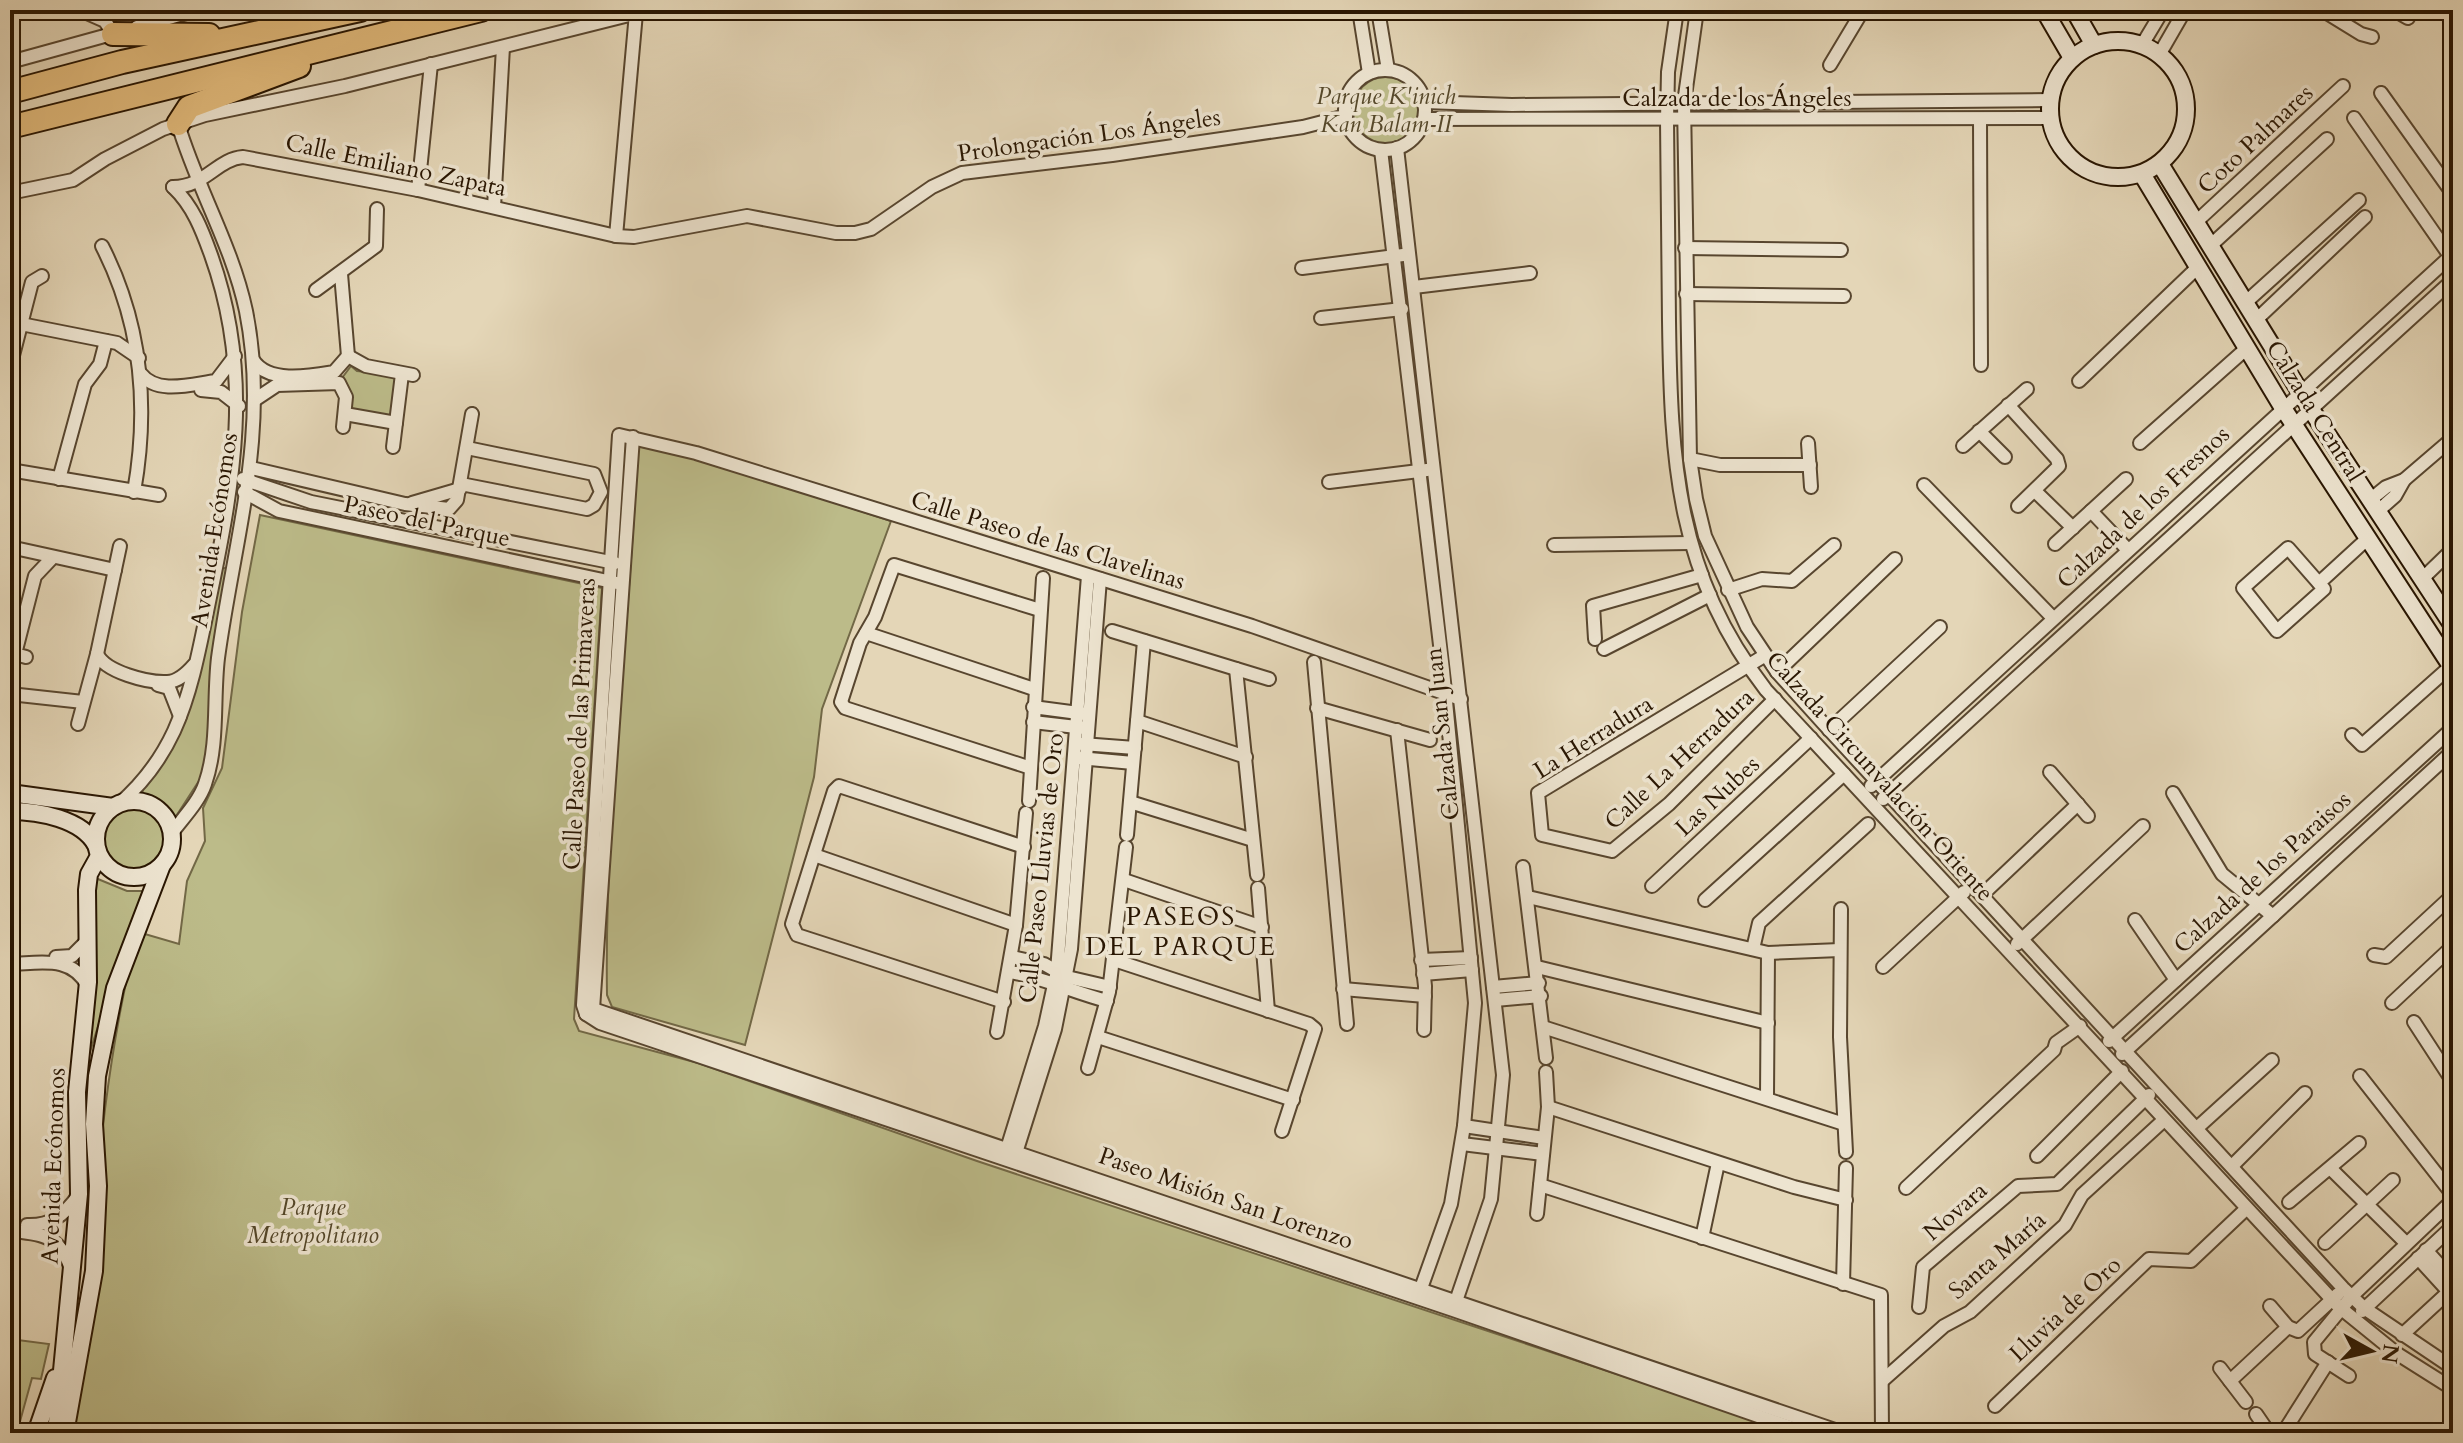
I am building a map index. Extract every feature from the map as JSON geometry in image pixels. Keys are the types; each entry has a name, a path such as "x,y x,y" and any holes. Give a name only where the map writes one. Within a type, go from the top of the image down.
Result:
{"highway":[{"path":"10,92 122,62 360,10"},
{"path":"10,127 481,10"},
{"path":"113,34 250,36"},
{"path":"178,124 189,107 293,70 330,48"}],"street":[{"path":"80,10 105,21 113,34"},
{"path":"10,62 197,10"},
{"path":"1359,10 1369,73"},
{"path":"1378,10 1388,70"},
{"name":"Calzada Circunvalación Oriente","path":"1677,10 1667,103 1670,383 1674,460 1690,543 1710,595 1748,667 2010,951 2076,1031 2100,1048 2337,1304 2396,1353 2453,1389"},
{"name":"Calzada Circunvalación Oriente","path":"1697,10 1684,103 1691,465 1705,536 1734,603 1764,656 1777,672 2317,1261 2364,1308 2453,1368"},
{"path":"1830,65 1863,10"},
{"path":"2044,10 2072,58"},
{"path":"2074,10 2094,45"},
{"path":"2142,45 2163,10"},
{"path":"2159,55 2185,10"},
{"path":"2322,10 2361,34 2372,37"},
{"path":"2394,10 2408,18"},
{"path":"10,193 73,180 105,159 178,124 235,107 431,64 642,12 616,236"},
{"path":"2118,41 2142,45 2159,55 2183,88 2186,116 2178,142 2160,164 2142,174 2107,177 2090,173 2063,151 2050,118 2050,100 2057,77 2072,58 2094,45 2118,41"},
{"path":"494,207 503,47"},
{"path":"418,190 431,64"},
{"path":"1388,70 1411,80 1424,102 1424,119 1417,134 1397,148 1381,150 1358,139 1346,116 1348,96 1369,73 1388,70"},
{"name":"Coto Palmares","path":"2196,222 2343,86"},
{"path":"2381,93 2453,194"},
{"name":"Calzada de los Ángeles","path":"1424,102 2050,100"},
{"name":"Prolongación Los Ángeles","path":"616,236 634,237 747,216 836,233 855,233 871,229 932,187 962,173 1142,151 1303,127 1346,116"},
{"name":"Calzada de los Ángeles","path":"1424,119 1684,121 2050,118"},
{"path":"2354,118 2452,255"},
{"path":"1980,119 1981,365"},
{"name":"Avenida Ecónomos","path":"171,834 204,788 214,753 214,690 226,598 250,481 256,399 242,296 210,208 197,183 178,124"},
{"path":"2210,246 2327,139"},
{"name":"Calzada San Juan","path":"1397,148 1503,1075 1498,1148 1486,1221 1455,1304"},
{"name":"Calzada San Juan","path":"1381,150 1445,695 1475,1022 1462,1144 1451,1204 1420,1293"},
{"name":"Calle Emiliano Zapata","path":"173,187 197,183 231,158 243,157 418,190 616,236"},
{"name":"Calzada Central","path":"2160,164 2310,408 2453,626"},
{"name":"Calzada Central","path":"2142,174 2283,408 2452,667"},
{"name":"Avenida Ecónomos","path":"116,806 156,761 180,717 196,663 232,479 239,406 226,301 194,213 173,187"},
{"path":"2245,303 2359,200"},
{"path":"194,213 210,208"},
{"path":"316,290 376,246 377,209"},
{"path":"2256,320 2365,217"},
{"path":"102,246 130,320 139,358 143,411 134,492"},
{"path":"1685,248 1841,250"},
{"path":"1302,268 1410,254"},
{"name":"Calzada de los Fresnos","path":"1863,793 2452,255"},
{"path":"2079,381 2198,267"},
{"path":"1414,287 1530,273"},
{"path":"337,377 348,356 341,274"},
{"path":"10,367 32,282 42,276"},
{"name":"Calzada de los Fresnos","path":"1875,806 2453,280"},
{"path":"1686,294 1844,296"},
{"path":"226,301 242,296"},
{"path":"1321,318 1402,309"},
{"path":"59,479 85,384 98,369 108,341 125,332 130,320"},
{"path":"21,324 108,341 139,358"},
{"path":"2140,443 2247,348"},
{"path":"141,374 149,383 158,386 216,381 235,356"},
{"path":"348,356 366,366 407,374 393,447"},
{"path":"253,360 271,375 337,377"},
{"path":"256,399 277,385 337,377"},
{"path":"337,377 346,397 343,427"},
{"path":"1670,383 1688,383"},
{"path":"1963,446 2027,389"},
{"path":"143,411 152,395 183,391 216,390 239,406"},
{"path":"2008,405 2057,459 2055,473 2018,506"},
{"path":"345,414 396,423"},
{"path":"467,448 594,474 601,492 594,505 587,509 460,486 472,414"},
{"path":"1979,431 2005,457"},
{"name":"Calle Paseo de las Primaveras","path":"590,1012 583,1005 626,436"},
{"name":"Calle Paseo de las Clavelinas","path":"626,436 696,453 1252,626 1461,699"},
{"path":"2374,506 2395,496 2404,480 2453,438"},
{"path":"1808,443 1811,487"},
{"path":"1691,465 1810,465"},
{"path":"1329,482 1434,469"},
{"path":"10,470 159,495"},
{"name":"Paseo del Parque","path":"232,479 449,509 457,500 460,486"},
{"path":"2055,544 2126,479"},
{"name":"Paseo del Parque","path":"250,481 311,502 616,563"},
{"name":"Paseo del Parque","path":"250,481 279,511 614,583"},
{"path":"1924,485 2053,618"},
{"path":"2035,491 2073,528"},
{"path":"2091,511 2128,550"},
{"path":"429,544 431,527"},
{"path":"2319,583 2367,539"},
{"path":"1554,545 1690,543"},
{"path":"1728,590 1762,579 1792,581 1834,545"},
{"path":"78,724 97,654 120,546"},
{"path":"10,547 115,570"},
{"path":"2288,548 2319,583 2324,589 2277,631 2243,588 2288,548"},
{"path":"2422,579 2453,549"},
{"path":"28,551 35,576"},
{"path":"26,657 15,654 35,576 53,557"},
{"path":"1777,672 1895,559"},
{"path":"1031,768 845,708 841,702 894,565 1040,610"},
{"path":"1702,575 1593,606 1600,644 1710,595"},
{"name":"Calle Paseo Lluvias de Oro","path":"1010,1155 1061,980 1094,577"},
{"path":"997,1032 1010,972 1024,847 1043,578"},
{"path":"1734,603 1762,579"},
{"path":"2071,602 2083,616"},
{"path":"1829,730 1940,627"},
{"path":"1112,631 1269,679"},
{"path":"866,633 1034,689"},
{"path":"1088,1068 1107,1001 1114,960 1124,880 1144,641"},
{"path":"97,654 107,668 169,685"},
{"name":"La Herradura","path":"1612,851 1542,835 1538,793 1764,656"},
{"path":"1314,662 1347,1024"},
{"path":"89,680 105,675 169,685 196,663"},
{"path":"2352,735 2362,745 2452,667"},
{"path":"1236,669 1268,1011"},
{"path":"1990,676 2002,690"},
{"path":"169,685 180,717"},
{"path":"10,694 83,702"},
{"name":"Calle La Herradura","path":"1612,851 1669,804 1775,699"},
{"path":"1033,707 1084,721"},
{"path":"1317,708 1430,740"},
{"path":"1033,722 1084,721"},
{"path":"1137,721 1246,757"},
{"name":"Calzada de los Paraisos","path":"2100,1048 2453,728"},
{"path":"1397,730 1425,996 1424,1030"},
{"name":"Las Nubes","path":"1652,886 1811,738"},
{"path":"1082,744 1135,748"},
{"name":"Calzada de los Paraisos","path":"2037,1156 2118,1067 2126,1051 2453,751"},
{"path":"1081,758 1133,763"},
{"path":"2050,772 2088,816"},
{"path":"1705,900 1844,774"},
{"path":"1004,1002 797,935 792,924 839,786 1024,847"},
{"path":"10,793 116,806 139,802 157,809 171,834 170,849 162,865 153,872 133,877 113,871 91,836 72,823 10,811"},
{"path":"2173,793 2222,874 2273,916"},
{"path":"1130,802 1253,840"},
{"path":"1982,895 2078,804"},
{"path":"98,850 99,824 116,806"},
{"path":"1753,949 1759,923 1868,824"},
{"path":"2010,951 2143,826"},
{"name":"Avenida Ecónomos","path":"66,1433 79,1194 76,1115 88,986 87,890 98,850"},
{"path":"814,855 1016,925"},
{"name":"Avenida Ecónomos","path":"56,1433 72,1341 96,1241 97,1076 115,988 162,865"},
{"path":"1523,867 1540,989 1548,1107 1537,1214"},
{"path":"1462,872 1479,870"},
{"path":"1124,880 1262,927"},
{"path":"1883,967 1971,884"},
{"path":"2374,955 2386,957 2453,895"},
{"path":"1528,897 1768,953 1840,950"},
{"path":"1841,909 1846,1152"},
{"path":"2135,920 2176,980"},
{"path":"10,957 72,956 89,939"},
{"path":"2392,1003 2453,946"},
{"path":"1767,1097 1768,953"},
{"path":"1012,957 1044,964 1061,980 1107,1001"},
{"path":"1114,960 1309,1024 1315,1029 1282,1131"},
{"path":"10,964 68,964 78,970 88,986"},
{"path":"1422,967 1472,964"},
{"path":"1537,967 1768,1023"},
{"path":"1010,972 1110,987"},
{"path":"1343,989 1425,996"},
{"path":"1494,994 1540,989"},
{"name":"Paseo Misión San Lorenzo","path":"590,1012 600,1023 1010,1155 1844,1433"},
{"path":"1475,1022 1497,1022"},
{"path":"2414,1022 2453,1082"},
{"path":"1543,1027 1844,1124"},
{"path":"1906,1188 2054,1050 2056,1043 2076,1031"},
{"path":"1098,1037 1293,1100"},
{"path":"2197,1128 2272,1060"},
{"path":"2349,1376 2315,1354 2314,1342 2347,1292 2403,1246 2453,1197 2360,1076"},
{"name":"Novara","path":"1919,1307 1923,1267 2018,1186 2057,1184 2158,1086"},
{"path":"2209,1167 2227,1160 2305,1093"},
{"path":"1548,1107 1718,1163 1846,1200"},
{"path":"76,1115 95,1115"},
{"name":"Santa María","path":"1882,1381 1944,1326 1970,1312 2065,1225 2082,1195 2164,1120"},
{"path":"1464,1126 1544,1138"},
{"path":"2289,1202 2359,1143"},
{"path":"1462,1144 1543,1154"},
{"path":"1702,1238 1718,1163"},
{"path":"1843,1284 1846,1168"},
{"path":"2331,1169 2403,1246"},
{"path":"2325,1243 2393,1180"},
{"path":"1540,1185 1881,1295 1882,1433"},
{"path":"10,1224 49,1223 63,1214 79,1194"},
{"name":"Lluvia de Oro","path":"1995,1406 2149,1259 2191,1261 2246,1209"},
{"path":"2428,1222 2441,1237"},
{"path":"2354,1320 2453,1226"},
{"path":"10,1231 48,1235 65,1253 74,1280"},
{"path":"2422,1254 2450,1290 2453,1308"},
{"path":"2306,1272 2317,1261"},
{"path":"2402,1335 2450,1290"},
{"name":"Paseo Misión San Lorenzo","path":"1455,1304 1807,1433"},
{"path":"2270,1306 2288,1327 2298,1331 2337,1304"},
{"path":"2230,1381 2288,1327"},
{"path":"36,1433 72,1341"},
{"path":"2283,1433 2328,1362"},
{"path":"2220,1368 2246,1402"},
{"path":"2256,1414 2269,1433"}],"green space":[{"name":"Parque K'inich Kan Balam II","path":"1386,77 1409,87 1419,110 1409,133 1386,143 1363,133 1353,110 1363,87"},
{"path":"351,366 357,371 396,375 392,417 348,410 348,389 342,378"},
{"path":"638,439 891,521 822,709 814,777 745,1045 612,1007 607,995 610,856"},
{"name":"Parque Metropolitano","path":"260,515 602,588 574,1019 579,1031 698,1063 977,1161 1794,1433 74,1433 104,1118 124,994 138,932 179,944 187,881 205,841 203,808 222,768 242,612"},
{"path":"219,567 229,569 206,770 171,824 163,808 142,798 143,788 162,762"},
{"path":"133,809 155,818 164,840 155,862 133,871 111,862 102,840 111,818"},
{"path":"93,877 127,891 149,891 115,972 85,1068"},
{"path":"10,1339 49,1344 41,1379 32,1378 19,1425 26,1428 25,1433 10,1433"}],"district":[{"name":"PASEOS DEL PARQUE","path":"1181,931"}]}
